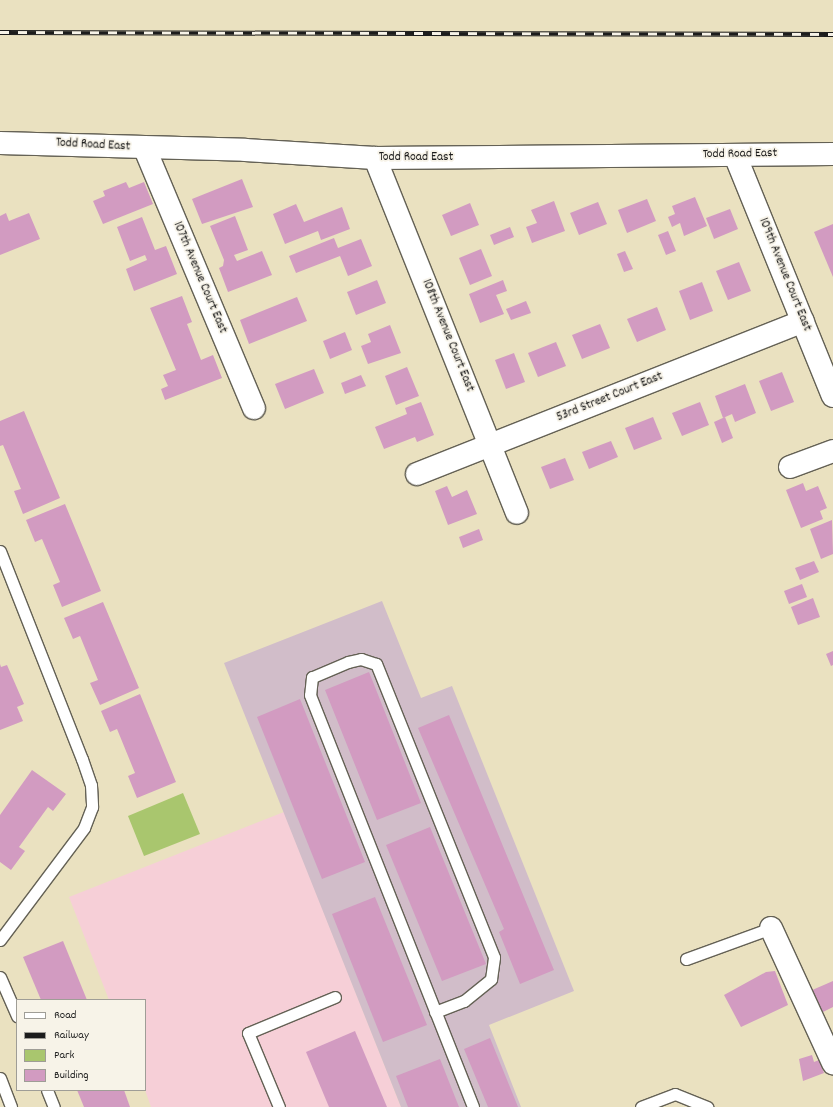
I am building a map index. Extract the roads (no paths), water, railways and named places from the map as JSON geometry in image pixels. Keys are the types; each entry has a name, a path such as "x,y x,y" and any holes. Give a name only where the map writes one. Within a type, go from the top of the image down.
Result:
{"street":[{"name":"Todd Road East","path":"0,143 375,158 833,154"},
{"name":"107th Avenue Court East","path":"145,148 254,408"},
{"name":"109th Avenue Court East","path":"735,155 833,396"},
{"name":"108th Avenue Court East","path":"375,158 517,513"},
{"name":"53rd Street Court East","path":"417,474 803,320"},
{"path":"790,467 833,451"},
{"path":"770,928 833,1063"}],"lane":[{"path":"0,551 87,772 92,807 84,828 0,940"},
{"path":"435,1012 464,1001 492,979 494,957 376,664 361,659 348,662 312,677 310,696 435,1012 473,1107"},
{"path":"686,959 770,928"},
{"path":"0,977 16,1014"},
{"path":"279,1107 248,1033 335,997"},
{"path":"0,1078 11,1107"},
{"path":"47,1091 54,1107"},
{"path":"641,1107 675,1094 708,1107"}],"railway":[{"path":"0,32 833,34"}]}
